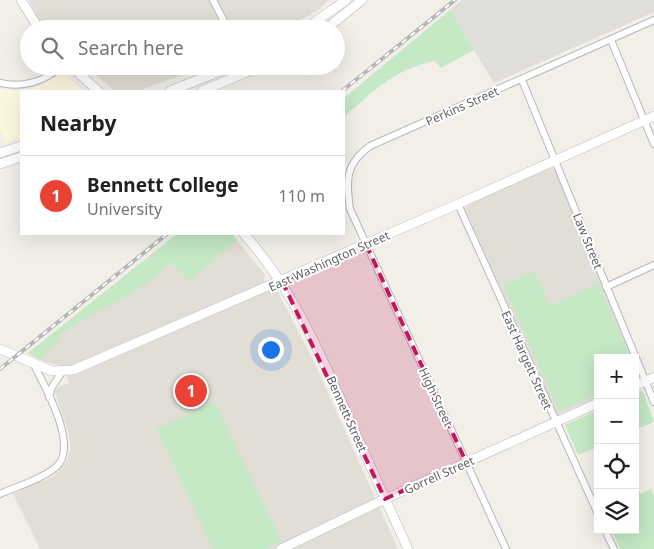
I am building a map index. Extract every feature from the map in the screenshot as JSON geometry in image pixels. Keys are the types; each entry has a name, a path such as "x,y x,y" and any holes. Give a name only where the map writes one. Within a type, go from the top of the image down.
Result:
{"street":[{"path":"22,0 34,20"},
{"path":"213,0 223,20"},
{"path":"317,20 346,0"},
{"path":"337,20 362,0"},
{"name":"Perkins Street","path":"366,244 350,209 347,183 354,161 370,146 654,20"},
{"path":"611,40 654,144"},
{"path":"0,83 18,86 50,75"},
{"path":"81,75 97,90"},
{"path":"173,90 210,75"},
{"path":"204,90 240,75"},
{"name":"Law Street","path":"522,80 606,286 650,379 654,402"},
{"name":"East Washington Street","path":"62,372 134,345 282,281 654,116"},
{"path":"1,153 20,146"},
{"path":"0,164 20,156"},
{"name":"East Hargett Street","path":"458,204 594,505"},
{"name":"Bennett Street","path":"245,235 282,281 329,373 408,549"},
{"name":"High Street","path":"366,244 506,549"},
{"path":"606,286 654,265"},
{"path":"0,348 52,371 62,372 52,387 49,397"},
{"path":"0,494 45,474 61,461 65,439 49,397 33,363"},
{"name":"Gorrell Street","path":"281,549 385,499 594,405"},
{"path":"607,534 614,549"}],"highlighted area":[{"path":"366,244 466,462 385,499 282,281"}],"shaded area":[{"path":"29,0 329,0 320,9 300,20 39,20"},
{"path":"462,0 654,0 654,12 494,83 450,10"},
{"path":"59,75 65,75 83,90 22,90 34,88"},
{"path":"96,75 182,75 141,90 114,90"},
{"path":"0,89 20,90 20,138 5,143 0,128"},
{"path":"550,168 555,170 630,354 594,354 594,399 557,415 465,209 468,204"},
{"path":"176,235 233,235 265,275 264,279 273,292 278,292 315,364 398,549 40,549 13,494 54,476 66,462 71,449 70,438 55,392 58,387 69,383 64,366 44,362 28,353"}],"green space":[{"path":"450,10 474,50 441,68 435,61 421,64 396,75 375,90 345,116 345,97"},
{"path":"176,235 233,235 237,240 192,280 187,279 170,262 144,285 80,321 60,335 59,340 40,360 28,353"},
{"path":"534,271 550,306 598,284 629,354 594,354 594,396 559,411 503,285"},
{"path":"639,392 643,392 654,422 639,428 639,399"},
{"path":"214,401 282,542 266,549 213,549 157,429"},
{"path":"594,412 594,449 578,455 565,425"},
{"path":"651,489 654,495 654,549 620,549 614,534 639,534 639,491 641,494"}],"railway":[{"path":"343,90 455,0"},
{"path":"0,369 166,235"}],"place":[{"name":"Bennett College","path":"191,391"}]}
